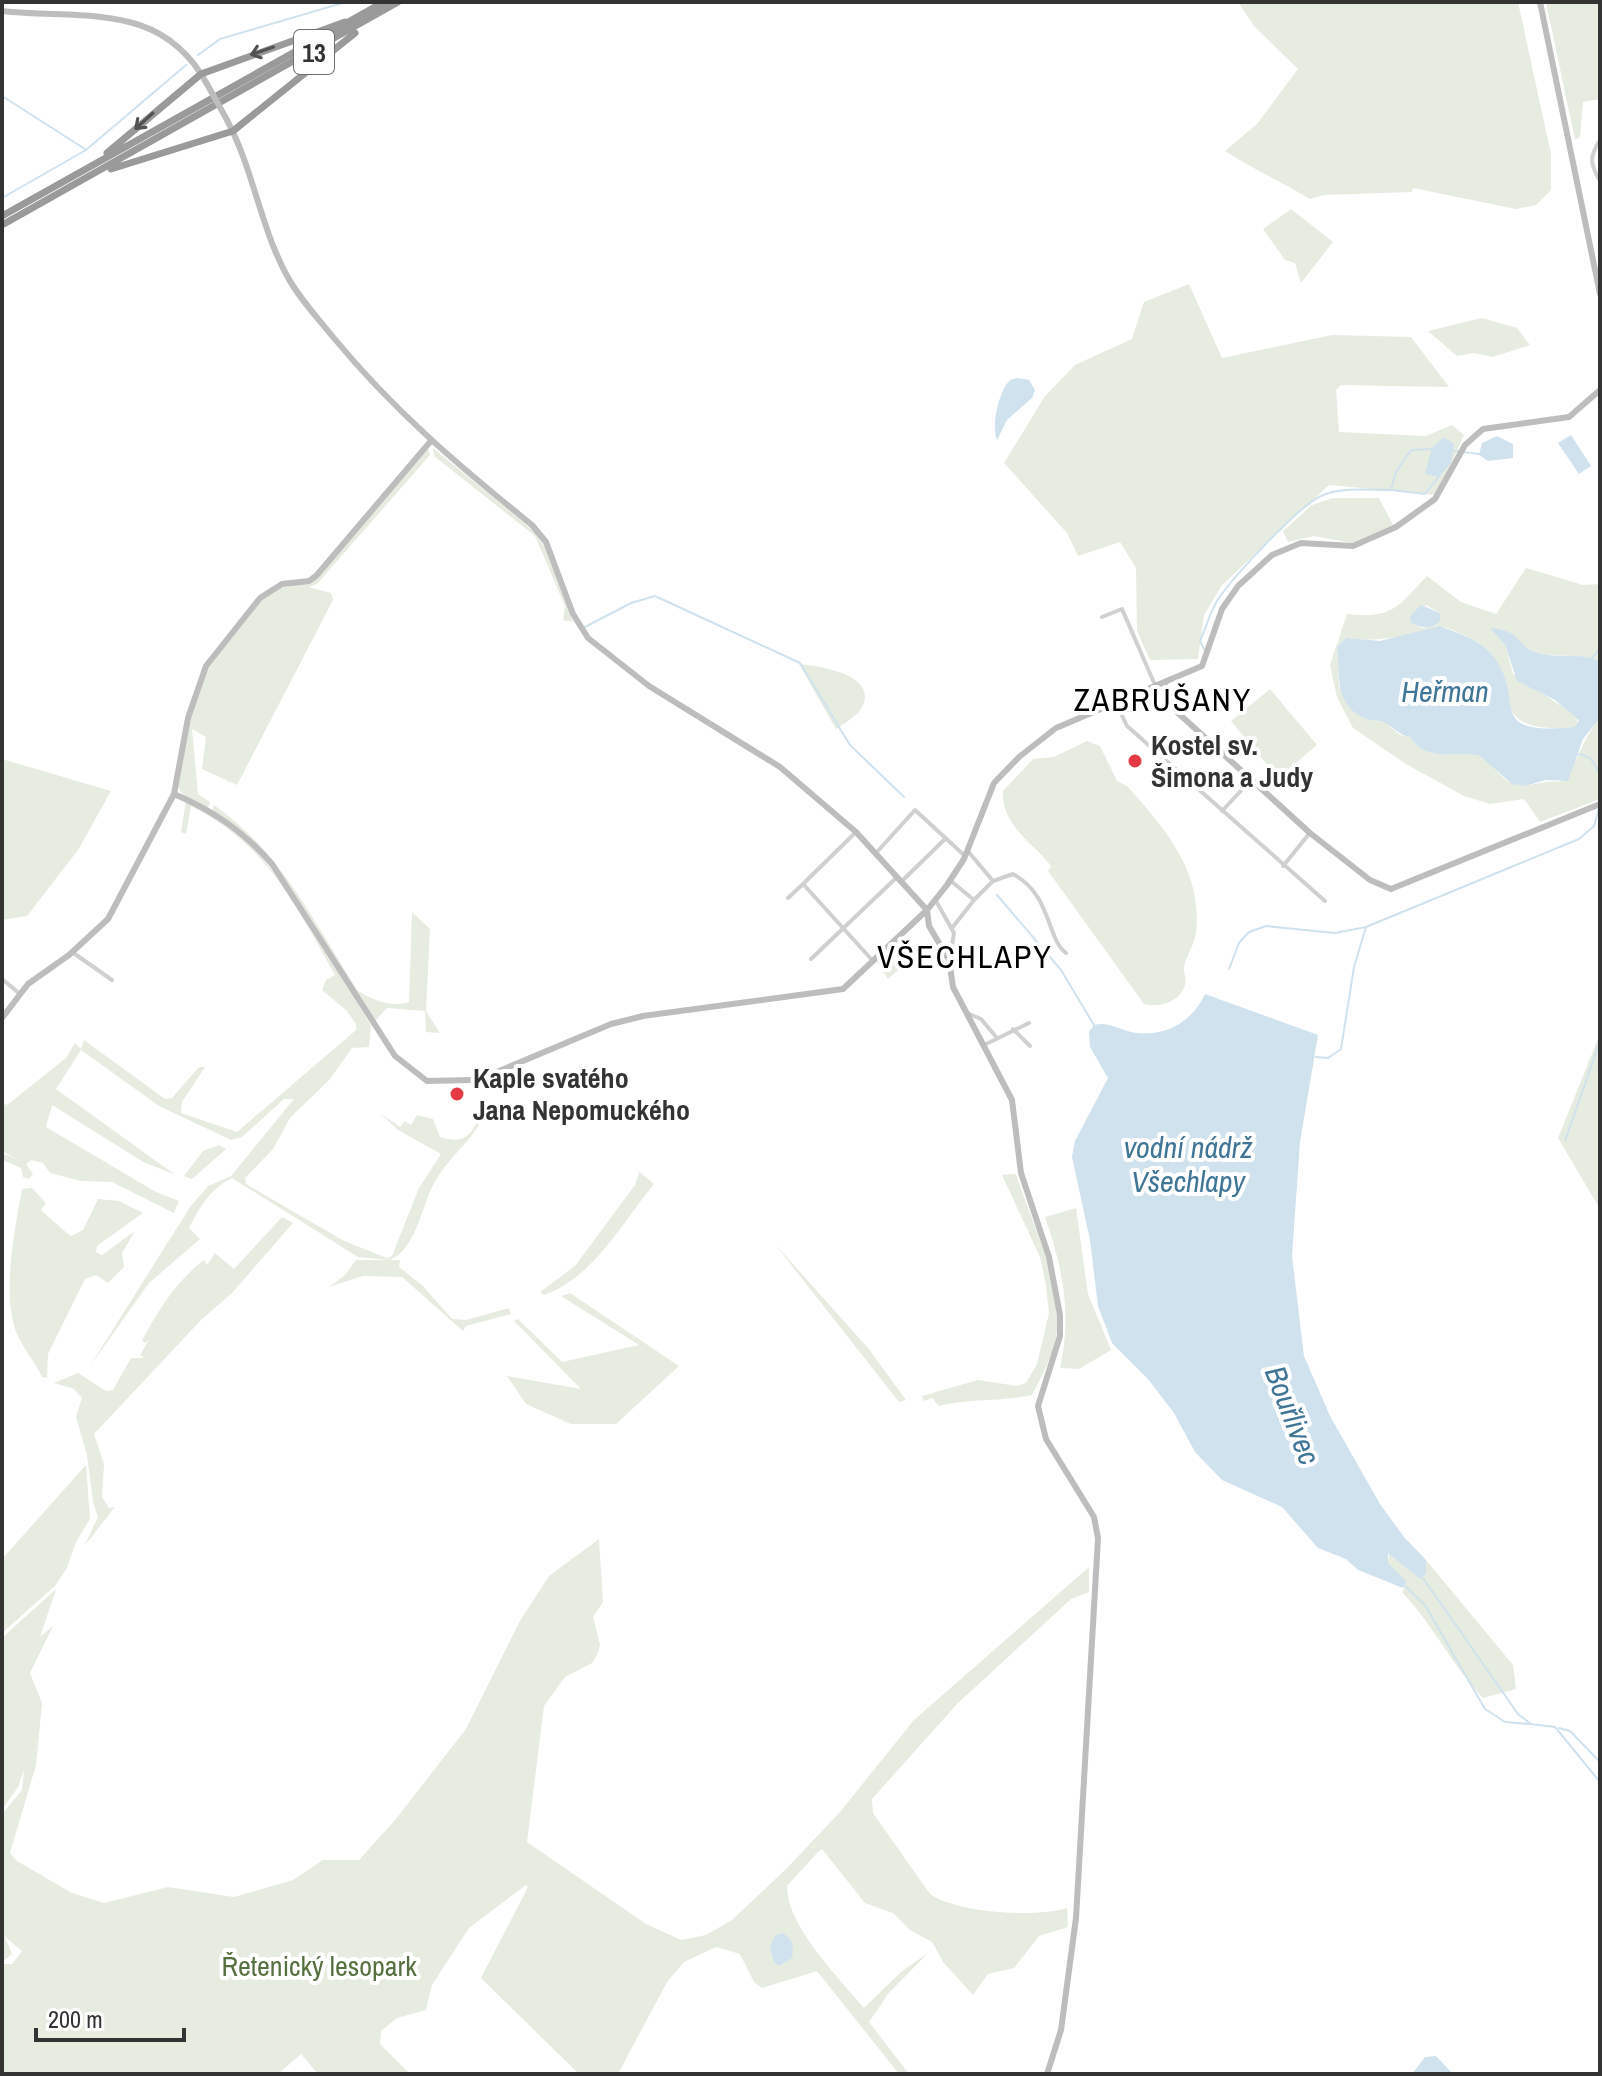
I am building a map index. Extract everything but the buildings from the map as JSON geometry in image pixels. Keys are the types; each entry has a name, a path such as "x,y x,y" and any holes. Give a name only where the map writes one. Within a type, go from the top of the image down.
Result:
{"highway":[{"name":"13","path":"2,225 384,2"},
{"name":"13","path":"2,216 91,172 398,2"},
{"path":"91,172 201,74 362,16"},
{"path":"91,172 233,131 373,18"}],"street":[{"path":"1540,2 1600,294"},
{"path":"2,11 122,18 141,22 175,42 201,74 233,131 287,276 360,369 430,442 532,525 546,542 573,614 588,638 649,686 780,767 856,832 927,910 929,926 949,960"},
{"path":"1600,140 1592,152 1591,164 1600,181"},
{"path":"174,794 230,823 254,843 272,864 395,1056 427,1081 472,1080 492,1074 611,1024 643,1016 843,989 936,901 966,853 989,795 1003,771 1056,728 1202,666 1222,609 1238,586 1272,555 1288,546 1313,541 1353,546 1396,527 1435,499 1465,445 1483,429 1569,417 1600,390"},
{"path":"2,1018 28,984 72,952 108,919 174,794 188,718 206,666 260,598 282,584 309,581 316,576 430,442"},
{"path":"1102,617 1122,609 1156,687"},
{"path":"1164,684 1178,713 1251,780 1310,833 1370,880 1391,889 1600,804"},
{"path":"1116,703 1127,726 1325,901"},
{"path":"1222,811 1251,780"},
{"path":"875,853 915,810 945,839 966,853 993,881"},
{"path":"788,898 856,832"},
{"path":"1283,866 1310,833"},
{"path":"811,959 945,839"},
{"path":"1047,2074 1061,2030 1076,1918 1098,1538 1094,1517 1046,1439 1038,1406 1060,1336 1060,1315 1049,1257 1021,1173 1012,1100 953,987 949,960 952,928 993,881 1013,874 1023,879 1048,914 1057,947 1066,953"},
{"path":"950,881 974,900"},
{"path":"803,884 873,961"},
{"path":"936,901 952,928"},
{"path":"72,952 112,980"},
{"path":"2,979 20,994"},
{"path":"967,1013 981,1019 997,1038"},
{"path":"984,1045 1029,1023"},
{"path":"1013,1029 1030,1046"}],"green space":[{"path":"1238,2 1518,2 1551,154 1551,190 1536,205 1516,209 1413,188 1412,192 1324,195 1310,199 1236,158 1225,151 1257,124 1298,69 1254,26"},
{"path":"1546,2 1600,2 1600,99 1583,102 1580,137 1575,140"},
{"path":"1291,209 1333,242 1301,283 1295,263 1285,260 1263,229"},
{"path":"1189,284 1222,358 1332,335 1411,337 1449,387 1341,385 1336,390 1339,432 1426,436 1452,425 1464,435 1437,495 1329,485 1222,585 1204,615 1198,659 1150,660 1137,631 1136,568 1120,542 1078,556 1067,533 1004,463 1045,396 1075,365 1132,339 1144,302"},
{"path":"1482,318 1517,328 1530,345 1493,357 1474,353 1457,356 1428,331"},
{"path":"433,448 535,532 546,549 573,622 563,620 565,606 535,536 434,456"},
{"path":"428,449 430,455 317,584 309,587 331,593 333,600 237,785 202,769 206,737 192,729 198,794 210,802 208,808 183,795 178,787 186,735 204,674 214,659 264,597 279,588 310,582"},
{"path":"1333,498 1379,498 1393,525 1352,543 1314,536 1288,542 1283,531 1312,505"},
{"path":"1526,568 1583,585 1600,584 1600,661 1535,652 1511,633 1491,629 1505,645 1513,674 1578,717 1576,727 1543,727 1523,722 1512,712 1499,667 1489,651 1470,638 1445,628 1436,627 1382,639 1346,638 1337,647 1339,686 1363,718 1386,723 1400,735 1410,737 1425,751 1480,756 1509,782 1521,785 1560,782 1600,718 1600,799 1540,822 1524,799 1490,804 1464,796 1406,764 1353,728 1337,697 1330,665 1347,614 1375,615 1385,612 1401,603 1427,576 1461,602 1496,614","holes":["1426,605 1440,613 1436,625 1423,628 1411,623"]},
{"path":"799,664 832,670 855,680 862,687 865,697 859,712 836,729"},
{"path":"1270,689 1317,745 1278,778 1231,721"},
{"path":"1087,741 1100,746 1117,781 1127,786 1155,818 1178,852 1194,890 1196,932 1184,967 1185,985 1179,996 1162,1004 1144,1004 1048,871 1051,866 1007,814 1003,791 1033,759 1054,757"},
{"path":"2,759 111,791 78,850 27,916 2,920"},
{"path":"186,801 232,829 249,844 291,899 240,838 191,806 186,834 181,832"},
{"path":"214,805 259,844 278,866 358,991 382,1002 409,1002 412,912 430,929 426,1011 440,1033 426,1032 425,1011 387,1008 374,1022 263,850 212,810"},
{"path":"294,903 371,1026 369,1047 352,1048 330,1079 290,1118 273,1149 245,1178 246,1184 344,1241 387,1258 392,1256 419,1188 441,1154 398,1130 380,1113 400,1127 404,1121 411,1125 417,1115 433,1119 440,1137 452,1140 467,1136 489,1103 478,1127 433,1185 412,1238 399,1255 390,1260 358,1257 232,1178 206,1199 189,1228 200,1239 149,1283 90,1366 190,1207 208,1186 231,1176 294,1099 284,1099 242,1137 231,1140 159,1106 81,1050 56,1089 174,1174 145,1163 52,1105 46,1127 156,1192 179,1201 174,1213 112,1182 81,1181 50,1173 43,1163 31,1160 26,1164 33,1174 29,1179 23,1177 21,1168 2,1160 2,1153 18,1160 2,1151 2,1102 7,1105 66,1058 75,1043 81,1049 84,1040 165,1099 172,1098 199,1067 205,1067 182,1102 181,1113 237,1132 356,1030 356,1024 346,1010 322,990 326,980 335,975"},
{"path":"894,947 908,961 888,979 877,962"},
{"path":"1600,1034 1600,1209 1558,1138"},
{"path":"219,1145 226,1149 192,1179 184,1176 203,1151"},
{"path":"636,1169 654,1184 618,1232 577,1276 544,1295 540,1292 575,1266 635,1185 639,1173"},
{"path":"1016,1174 1045,1255 1056,1298 1056,1338 1049,1360 1032,1395 939,1406 932,1398 924,1401 922,1396 978,1380 1017,1386 1026,1383 1037,1364 1049,1313 1046,1285 1040,1257 1002,1175"},
{"path":"32,1188 46,1203 41,1210 71,1236 83,1230 98,1199 119,1201 143,1213 97,1246 96,1252 102,1255 135,1231 122,1253 124,1267 108,1283 96,1275 85,1279 48,1354 47,1378 42,1377 17,1334 10,1301 11,1262 22,1189"},
{"path":"1076,1208 1088,1294 1111,1350 1079,1369 1060,1368 1065,1329 1064,1292 1045,1217"},
{"path":"282,1217 293,1223 232,1293 202,1319 94,1434 104,1464 102,1497 109,1508 115,1507 85,1545 98,1517 87,1455 76,1417 82,1398 74,1389 54,1383 78,1373 106,1391 113,1390 131,1358 144,1358 140,1355 149,1340 145,1343 142,1340 185,1277 204,1260 207,1265 215,1253 234,1269"},
{"path":"774,1243 868,1348 906,1400 899,1402"},
{"path":"356,1260 400,1260 399,1267 423,1286 452,1319 466,1320 509,1308 511,1314 466,1326 463,1331 402,1277 363,1276 329,1287 344,1276"},
{"path":"570,1293 679,1366 616,1424 571,1424 526,1404 507,1376 581,1389 514,1321 518,1319 562,1362 639,1345 561,1296"},
{"path":"86,1465 90,1519 75,1544 67,1568 55,1586 2,1633 2,1559"},
{"name":"Řetenický lesopark","path":"599,1539 603,1602 593,1617 600,1645 592,1663 565,1677 544,1706 527,1842 646,1924 681,1940 706,1935 732,1920 840,1812 914,1720 1089,1567 1089,1592 1071,1599 957,1704 872,1799 873,1813 930,1894 958,1906 997,1912 1036,1913 1067,1908 1068,1927 1039,1936 1014,1968 988,1974 973,1995 943,1962 932,1942 910,1930 893,1913 865,1903 822,1849 818,1852 787,1886 789,1901 795,1918 816,1950 864,2008 901,1972 928,1953 888,1994 869,2022 909,2074 899,2074 817,1971 762,1988 754,1982 740,1954 716,1947 684,1962 667,1982 618,2074 579,2074 481,1978 528,1887 526,1885 469,1928 432,1985 426,2010 397,2018 381,2031 380,2044 410,2074 318,2074 301,2054 278,2074 2,2074 2,1964 12,1964 22,1951 5,1937 12,1954 2,1962 2,1814 22,1790 24,1770 18,1787 2,1810 2,1638 56,1589 40,1637 53,1626 30,1673 42,1703 36,1765 10,1853 17,1861 72,1893 104,1903 168,1887 234,1897 293,1880 323,1860 359,1860 395,1820 466,1729 520,1621 549,1576"},
{"path":"1389,1552 1420,1579 1426,1574 1426,1560 1513,1665 1516,1689 1483,1698 1402,1592 1406,1585 1388,1563"}],"water":[{"path":"1010,380 1029,380 1035,390 1032,398 1007,420 997,440 995,426 999,400"},
{"path":"1571,435 1591,466 1579,474 1558,443"},
{"path":"1497,436 1513,444 1513,458 1488,461 1479,455 1482,443"},
{"path":"1444,437 1454,444 1451,463 1439,477 1425,474 1432,448"},
{"path":"1421,605 1440,613 1440,621 1426,627 1411,623 1410,616"},
{"name":"Heřman","path":"1440,626 1476,641 1488,650 1503,672 1512,711 1517,720 1527,726 1575,727 1579,720 1555,700 1517,681 1505,645 1490,628 1514,635 1538,653 1600,661 1600,718 1583,739 1568,781 1546,780 1525,786 1512,784 1480,756 1425,751 1410,737 1383,722 1364,718 1348,705 1340,687 1337,647 1346,638 1380,641"},
{"name":"vodní nádrž Všechlapy","path":"1205,994 1318,1035 1300,1142 1292,1256 1304,1356 1330,1416 1380,1504 1404,1537 1426,1560 1426,1574 1420,1579 1388,1553 1388,1563 1407,1582 1403,1588 1358,1570 1346,1559 1318,1548 1282,1507 1222,1480 1195,1452 1174,1413 1148,1379 1112,1343 1098,1306 1090,1240 1072,1157 1075,1141 1108,1078 1090,1047 1089,1032 1099,1024 1143,1034 1165,1030 1193,1013"},
{"path":"782,1933 791,1940 793,1954 779,1966 774,1962 770,1947 775,1936"},
{"path":"1436,2056 1453,2074 1412,2074 1425,2057"}],"waterway":[{"path":"198,55 220,39 346,2"},
{"path":"2,198 86,150 186,65"},
{"path":"2,96 85,149"},
{"path":"1205,651 1200,641 1217,601 1251,560 1299,512 1312,501 1331,492 1391,490 1396,472 1411,450 1432,449"},
{"path":"1454,451 1480,454"},
{"path":"1392,490 1425,494 1440,475"},
{"path":"585,627 631,603 655,596 800,663 850,745 904,797"},
{"path":"1592,658 1600,649"},
{"path":"1576,754 1591,760 1600,775"},
{"name":"Bouřlivec","path":"1229,969 1239,943 1249,932 1266,926 1335,933 1366,927 1579,839 1594,826 1599,808"},
{"path":"997,895 1061,970 1094,1025"},
{"path":"1316,1057 1328,1058 1341,1049 1354,967 1366,927"},
{"path":"1565,1141 1600,1041"},
{"name":"Bouřlivec","path":"1423,1578 1518,1714 1531,1724 1555,1727 1600,1782"},
{"path":"1405,1586 1425,1605 1485,1709 1505,1722 1530,1724"},
{"path":"1559,1728 1570,1731 1600,1762"}],"place":[{"name":"Kostel sv. Šimona a Judy","path":"1135,761"},
{"name":"Kaple svatého Jana Nepomuckého","path":"457,1094"}],"district":[{"name":"ZABRUŠANY","path":"1163,699"},
{"name":"VŠECHLAPY","path":"965,956"}]}
